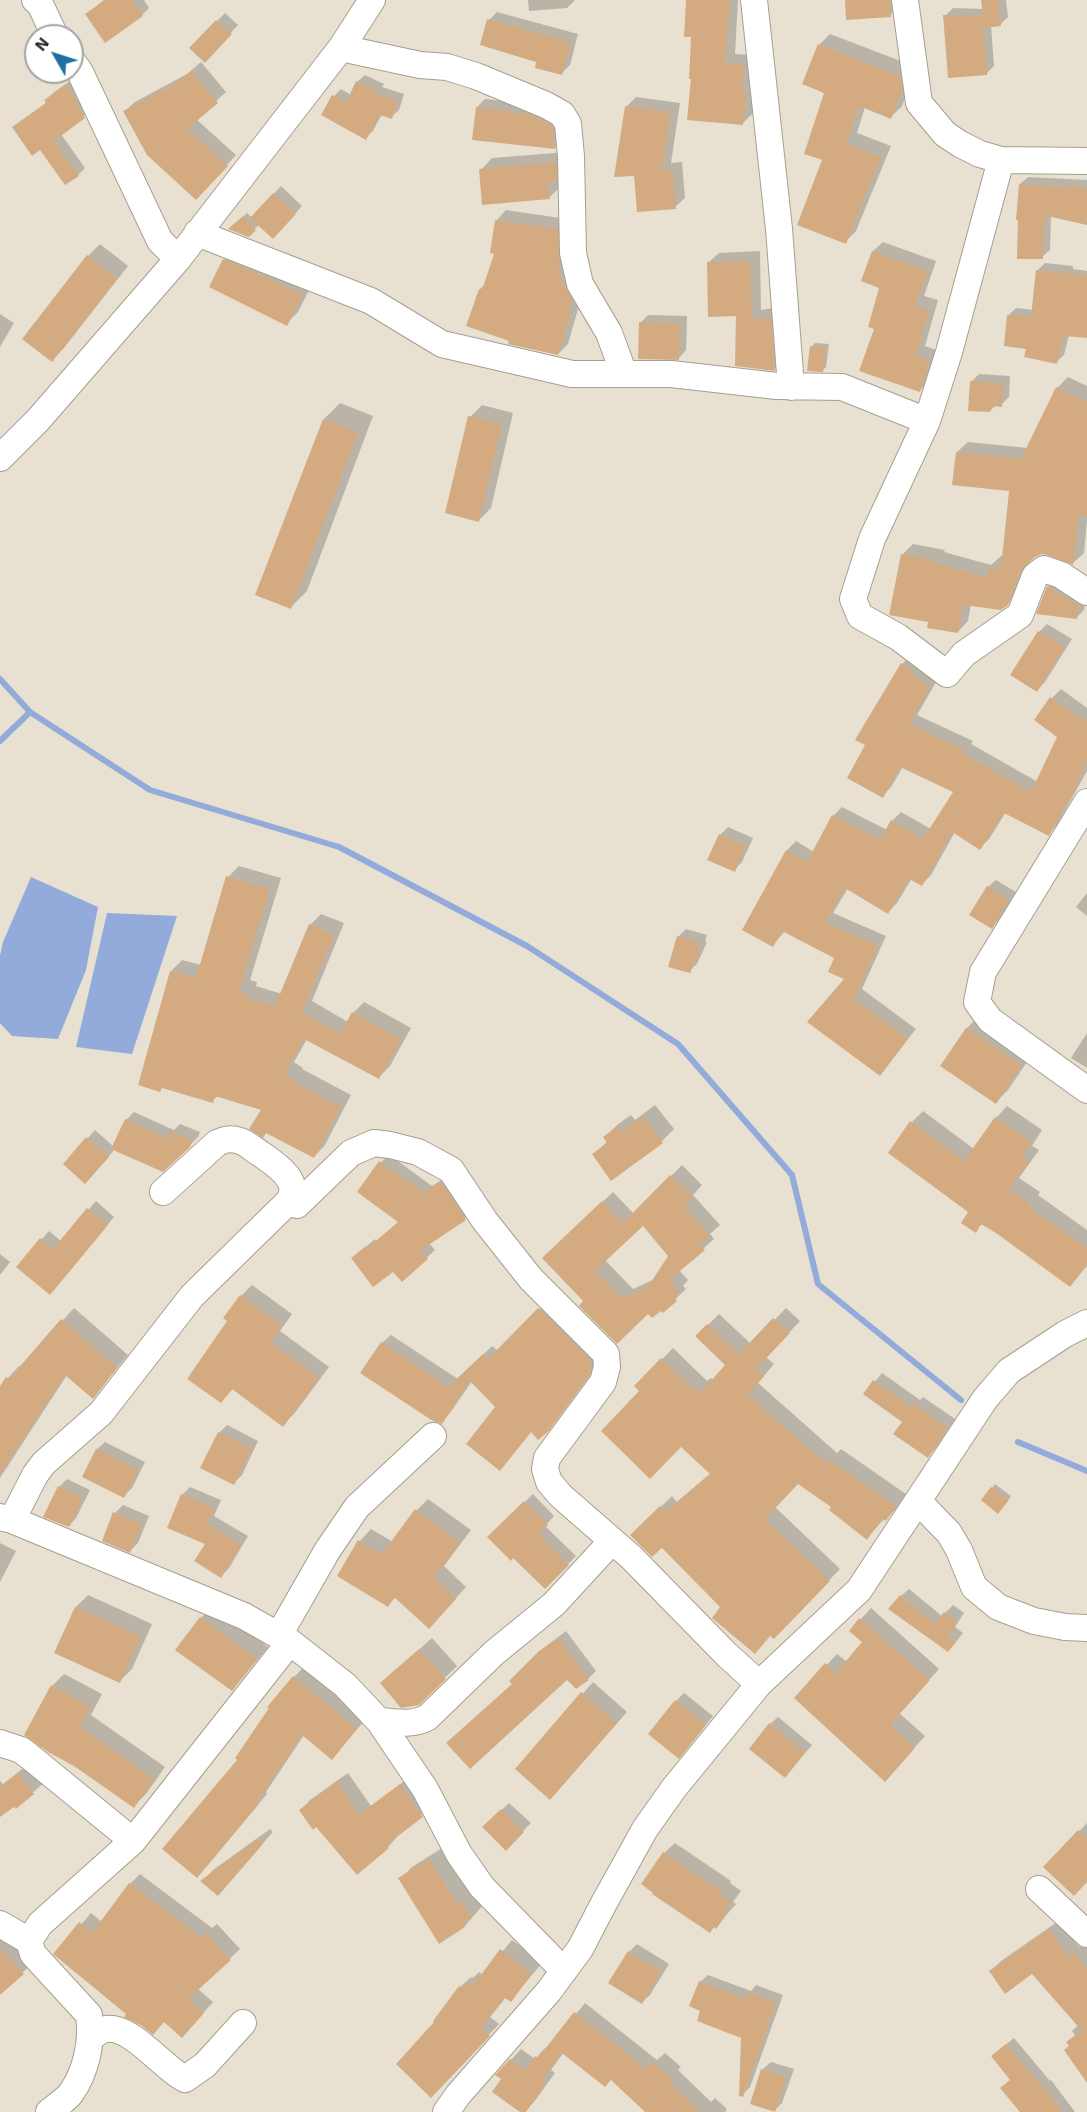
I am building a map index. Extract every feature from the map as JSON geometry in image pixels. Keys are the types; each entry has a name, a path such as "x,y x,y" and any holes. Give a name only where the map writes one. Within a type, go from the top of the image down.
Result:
{"street":[{"path":"0,458 38,420 178,259 341,48 372,0"},
{"path":"754,0 779,229 791,387"},
{"path":"905,0 919,103 945,134 980,154 1001,160 1087,161"},
{"path":"38,1 49,24"},
{"path":"341,48 420,65 447,67 476,76 562,114 568,124 572,156 573,253 580,284 609,333 624,374"},
{"path":"84,80 160,241 178,259"},
{"path":"1001,160 949,352 927,421 872,539 852,599 860,616 898,637 947,674 964,654 1020,615 1035,576 1044,569 1061,575 1087,592"},
{"path":"197,234 371,301 442,344 572,374 671,374 791,387 842,387 927,421"},
{"path":"1087,802 983,972 977,1002 990,1020 1087,1090"},
{"path":"163,1192 217,1143 227,1138 242,1141 284,1173 293,1186 288,1202 192,1296 101,1413 44,1463 6,1519 244,1616 284,1639 345,1685 379,1720 425,1789 470,1872 564,1971"},
{"path":"288,1202 297,1205 351,1153 374,1143 418,1152 451,1170 485,1221 531,1279 606,1354 607,1367 603,1382 547,1458 545,1470 549,1482 561,1496 656,1581 727,1655 759,1684"},
{"path":"446,2112 458,2095 549,1991 580,1949 645,1829 674,1788 759,1684 859,1590 986,1399 1009,1371 1087,1323"},
{"path":"29,1941 40,1924 133,1841 284,1639 327,1551 357,1506 433,1436"},
{"path":"918,1501 949,1533 959,1550 974,1587 998,1607 1034,1621 1065,1628 1087,1628"},
{"path":"379,1720 411,1723 420,1722 428,1716 494,1653 554,1604 612,1541"},
{"path":"0,1743 21,1750 133,1841"},
{"path":"1039,1889 1087,1934"},
{"path":"0,1924 29,1941 38,1959 89,2015 90,2038 80,2079 70,2095 49,2112"},
{"path":"90,2038 100,2030 120,2031 137,2040 175,2074 185,2079 205,2065 243,2023"}],"water":[{"path":"31,877 98,907 86,970 58,1039 12,1036 0,1023 0,956 3,942"},
{"path":"107,913 177,916 132,1054 76,1047"}],"building":[{"path":"105,0 132,0 143,16 105,43 85,14"},
{"path":"686,0 730,0 725,63 744,64 742,92 747,92 743,125 687,120 691,79 689,79 691,37 684,37"},
{"path":"845,0 890,0 891,17 846,20"},
{"path":"981,0 998,0 1001,26 984,28 983,24 987,75 948,78 943,15 983,16"},
{"path":"487,19 571,42 562,75 535,68 536,62 480,45"},
{"path":"216,20 232,34 205,63 189,48"},
{"path":"818,44 900,76 902,90 891,119 859,106 846,144 881,157 846,244 797,225 822,160 804,154 824,93 802,84"},
{"path":"191,71 218,103 187,129 228,166 196,200 147,155 123,111 175,84"},
{"path":"356,81 377,91 376,94 398,101 392,119 380,115 366,140 321,115 332,95 346,103"},
{"path":"67,84 85,118 54,141 79,176 65,185 40,150 32,156 12,127 46,103 44,100"},
{"path":"625,106 671,112 662,171 673,170 676,209 637,212 634,176 614,177"},
{"path":"476,107 530,114 551,125 555,149 472,140"},
{"path":"556,162 557,181 548,182 550,199 482,205 479,169"},
{"path":"1019,184 1069,188 1069,185 1087,189 1087,225 1047,216 1044,222 1043,259 1017,259 1018,220 1016,220"},
{"path":"273,193 296,214 273,239 250,218"},
{"path":"243,216 256,230 249,237 228,229"},
{"path":"495,220 558,229 560,261 558,274 562,275 560,283 565,285 572,300 558,355 508,344 509,341 466,326 479,289 482,290 494,254 490,253"},
{"path":"872,251 928,271 915,306 929,310 916,356 930,361 920,392 859,371 874,329 868,327 879,288 861,281"},
{"path":"87,255 117,279 52,362 22,339"},
{"path":"223,259 303,295 287,326 209,287"},
{"path":"750,261 752,319 771,317 775,371 735,366 736,316 708,317 707,262"},
{"path":"1036,270 1087,275 1087,338 1063,336 1057,364 1024,357 1026,349 1004,346 1007,315 1031,317"},
{"path":"639,322 680,323 679,360 638,359"},
{"path":"810,346 826,347 823,372 807,371"},
{"path":"970,381 1003,383 1002,407 991,406 990,412 968,411"},
{"path":"1056,387 1087,402 1087,516 1079,515 1073,565 1048,555 1042,554 1035,557 1021,570 1008,605 1001,610 963,605 958,633 927,628 928,622 889,615 901,554 935,560 934,563 987,577 989,566 1001,568 1009,491 952,485 956,452 1021,459"},
{"path":"468,416 502,424 479,522 445,513"},
{"path":"323,419 358,432 291,609 255,595"},
{"path":"1047,586 1079,605 1077,619 1036,614"},
{"path":"1038,631 1065,647 1037,692 1010,675"},
{"path":"901,663 915,672 913,676 931,687 909,724 965,750 963,754 1031,792 1057,737 1034,720 1050,697 1087,723 1087,761 1076,787 1049,836 1004,813 980,850 952,832 922,886 909,879 888,914 845,888 825,922 878,946 854,999 908,1039 880,1076 807,1022 844,979 828,972 834,958 782,931 773,947 742,930 786,850 807,862 832,815 880,840 891,820 923,839 953,792 900,767 883,798 847,778 865,745 855,740"},
{"path":"719,834 746,846 735,872 707,860"},
{"path":"226,876 270,889 239,991 246,993 245,997 275,1006 309,924 334,935 302,1012 340,1034 352,1012 401,1039 379,1079 304,1039 284,1073 293,1079 292,1081 341,1107 314,1158 266,1133 263,1138 249,1129 261,1110 215,1096 213,1103 162,1088 160,1092 138,1085 170,971 196,978"},
{"path":"987,886 1009,900 992,929 969,915"},
{"path":"677,936 700,943 698,949 700,950 690,973 668,967"},
{"path":"966,1028 1022,1065 996,1104 940,1066"},
{"path":"643,1116 663,1143 611,1181 592,1154 607,1143 603,1137 618,1126 622,1131"},
{"path":"995,1117 1032,1142 1022,1157 1029,1162 1009,1189 1030,1204 1028,1207 1087,1248 1087,1265 1070,1287 981,1224 976,1233 961,1223 968,1212 888,1153 910,1121 964,1161"},
{"path":"125,1119 168,1139 171,1131 193,1140 190,1147 163,1172 111,1149"},
{"path":"86,1137 109,1157 85,1184 63,1164"},
{"path":"379,1161 424,1193 441,1181 466,1220 421,1250 428,1259 402,1282 393,1272 373,1287 351,1258 366,1246 368,1248 398,1222 357,1192"},
{"path":"670,1175 693,1197 684,1206 710,1236 700,1245 705,1250 669,1280 679,1292 674,1297 677,1301 663,1313 661,1311 652,1318 648,1314 617,1344 579,1306 583,1301 542,1258 602,1201 623,1223","holes":["643,1226 668,1256 648,1287 622,1298 595,1271"]},
{"path":"87,1208 108,1225 50,1295 16,1267 40,1238 53,1249"},
{"path":"240,1295 282,1326 270,1342 319,1378 283,1427 232,1389 221,1403 187,1379 227,1321 223,1318"},
{"path":"538,1308 591,1361 592,1366 589,1375 549,1431 538,1440 531,1432 500,1471 466,1444 495,1407 470,1381 442,1424 433,1421 360,1373 381,1342 448,1387 483,1354 488,1359"},
{"path":"773,1318 790,1333 756,1369 764,1376 748,1395 825,1463 828,1459 896,1506 886,1521 882,1518 867,1540 829,1510 831,1507 798,1484 765,1519 830,1581 774,1639 770,1636 755,1654 712,1618 720,1607 662,1548 652,1557 630,1535 660,1506 665,1512 710,1474 681,1447 650,1479 601,1431 639,1391 634,1386 661,1358 695,1391 699,1388 702,1391 725,1365 695,1336 707,1324 739,1354"},
{"path":"61,1319 117,1368 93,1399 65,1375 0,1474 0,1386 6,1377 9,1379"},
{"path":"873,1380 912,1407 914,1404 948,1428 928,1458 893,1434 902,1422 863,1394"},
{"path":"218,1432 252,1449 234,1485 200,1468"},
{"path":"96,1449 138,1470 124,1498 82,1477"},
{"path":"58,1486 83,1498 69,1527 43,1517"},
{"path":"991,1487 1009,1500 998,1514 981,1500"},
{"path":"181,1494 214,1508 207,1524 242,1545 221,1578 194,1561 205,1544 167,1528"},
{"path":"524,1501 548,1525 538,1534 569,1565 545,1589 513,1558 511,1561 487,1537"},
{"path":"415,1509 460,1542 434,1578 456,1599 429,1629 394,1597 388,1607 337,1576 358,1540 382,1554"},
{"path":"113,1512 142,1524 130,1553 102,1541"},
{"path":"900,1595 935,1624 944,1612 958,1622 948,1635 956,1642 948,1652 888,1609"},
{"path":"75,1607 141,1636 120,1683 54,1653"},
{"path":"200,1617 257,1659 232,1691 175,1650"},
{"path":"859,1618 930,1680 890,1725 915,1748 885,1782 794,1698 825,1663 836,1673 862,1642 849,1631"},
{"path":"558,1638 589,1680 576,1689 567,1680 470,1769 446,1743 512,1684 509,1681 539,1651"},
{"path":"419,1649 446,1679 419,1705 401,1708 380,1683"},
{"path":"293,1676 357,1729 332,1760 302,1735 256,1803 258,1805 197,1878 162,1849 237,1760 235,1758 269,1708 267,1707"},
{"path":"51,1685 91,1707 80,1727 154,1779 134,1808 74,1766 48,1752 24,1735"},
{"path":"581,1692 617,1723 550,1800 515,1769"},
{"path":"675,1700 706,1725 679,1759 648,1734"},
{"path":"769,1723 805,1753 785,1778 749,1749"},
{"path":"18,1773 34,1794 16,1809 14,1807 0,1817 0,1787"},
{"path":"337,1781 360,1814 400,1784 423,1817 386,1845 389,1848 357,1875 316,1827 313,1830 299,1810"},
{"path":"501,1809 524,1832 506,1851 482,1827"},
{"path":"1078,1830 1087,1838 1087,1882 1074,1896 1043,1867"},
{"path":"258,1839 263,1844 218,1896 200,1881"},
{"path":"663,1852 722,1892 720,1895 731,1902 723,1913 726,1915 716,1929 714,1927 710,1933 641,1884"},
{"path":"429,1859 457,1903 461,1901 472,1918 463,1924 465,1927 439,1944 398,1878"},
{"path":"129,1883 201,1937 206,1933 231,1960 188,1999 204,2013 182,2038 164,2022 153,2035 142,2026 124,2017 126,2014 53,1954 79,1922 92,1933"},
{"path":"1049,1929 1068,1956 1073,1952 1087,1968 1087,2083 1064,2050 1069,2046 1066,2042 1082,2031 1032,1974 1005,1994 989,1971"},
{"path":"0,1948 24,1974 0,1995"},
{"path":"500,1949 532,1974 511,2002 505,1998 481,2028 490,2036 431,2098 396,2064 434,2022 459,1986 462,1988 468,1982 473,1986"},
{"path":"628,1951 662,1972 642,2004 608,1983"},
{"path":"699,1981 745,1999 747,1992 776,2002 743,2097 739,2096 741,2038 697,2021 700,2011 689,2006"},
{"path":"574,2012 646,2069 653,2062 672,2079 669,2082 700,2112 645,2112 611,2080 605,2087 562,2053 542,2081 546,2084 526,2112 520,2112 492,2092 501,2079 495,2075 510,2059 525,2070 535,2056 538,2058"},
{"path":"1006,2044 1043,2086 1062,2112 1020,2112 1000,2088 1010,2080 991,2056"},
{"path":"761,2069 787,2077 775,2112 750,2104"}],"waterway":[{"path":"0,679 30,712 150,790 339,847 527,946 678,1044 792,1175 818,1284 961,1400"},
{"path":"0,741 30,712"},
{"path":"1018,1442 1087,1471"}]}
